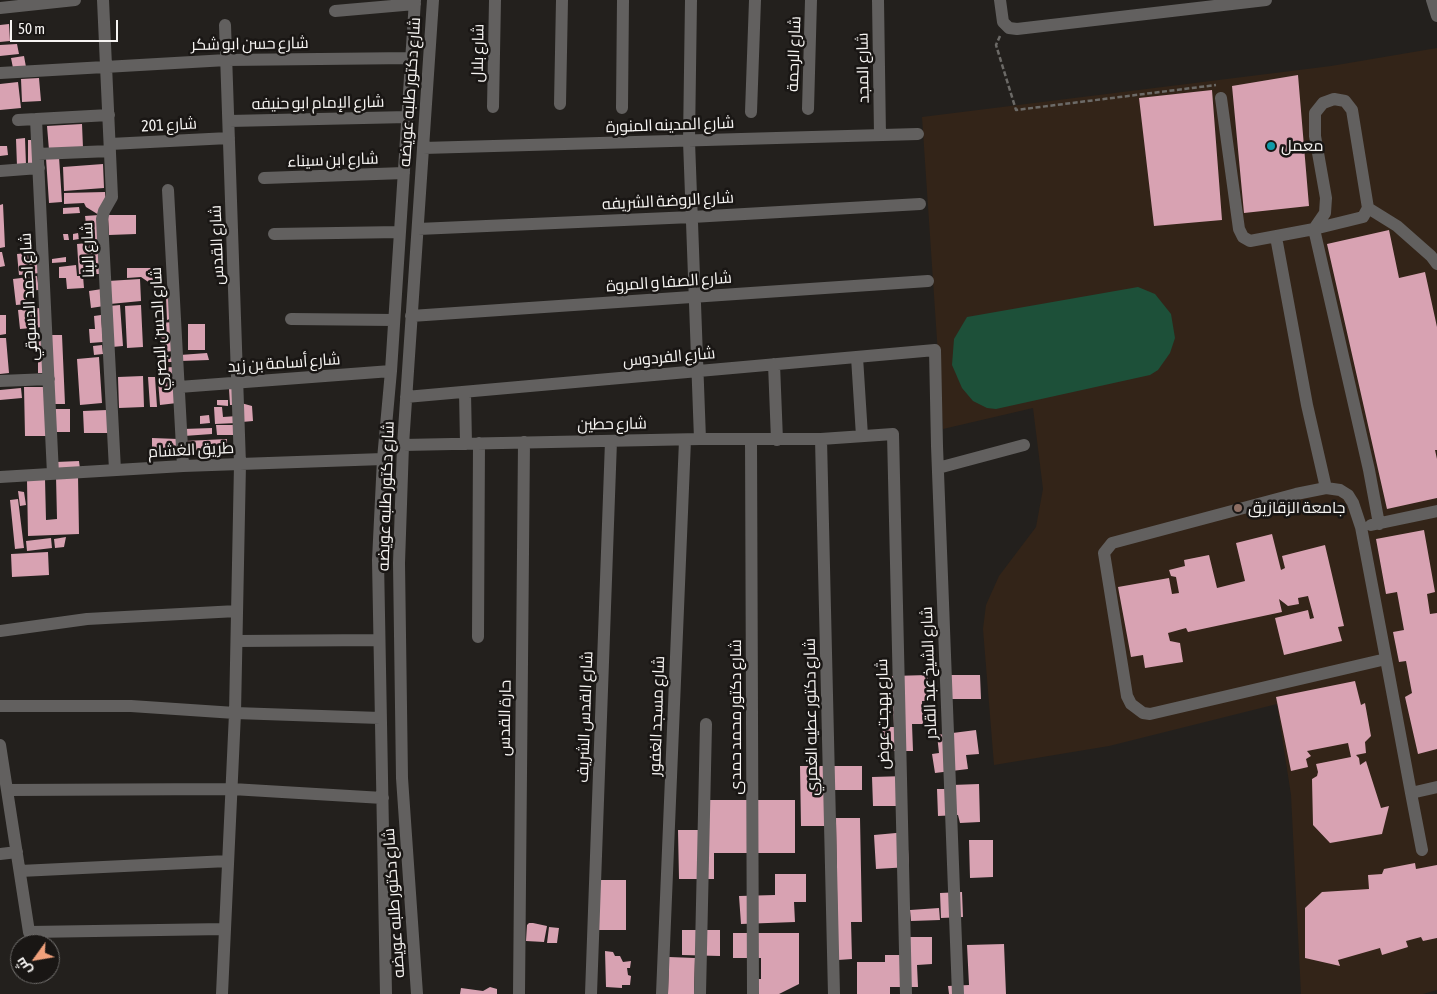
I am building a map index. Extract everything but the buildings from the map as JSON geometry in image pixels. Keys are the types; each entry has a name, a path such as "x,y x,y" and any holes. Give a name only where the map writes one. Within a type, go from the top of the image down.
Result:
{"street":[{"path":"0,8 75,0"},
{"name":"شارع البنا","path":"104,0 112,196 102,219 115,470"},
{"name":"شارع دكتور طلبه عويضه","path":"417,994 402,760 399,563 403,445 433,0"},
{"name":"شارع بلال","path":"493,107 495,0"},
{"path":"560,104 562,0"},
{"path":"622,108 623,0"},
{"path":"691,0 689,141 700,439"},
{"path":"751,112 755,0"},
{"name":"شارع الرحمة","path":"808,110 811,0"},
{"name":"شارع المجد","path":"878,0 880,136"},
{"path":"1000,0 1005,26 1017,29 1266,0"},
{"path":"1432,0 1437,16"},
{"path":"334,11 415,2"},
{"name":"شارع دكتور طلبه عويضه","path":"386,994 378,560 383,459 391,371 415,2"},
{"name":"شارع القدس","path":"222,994 236,713 240,464 225,25"},
{"name":"شارع حسن ابو شكر","path":"0,73 226,60 412,58"},
{"path":"1222,98 1239,229 1242,237 1250,241 1314,229 1363,217 1368,208 1352,110 1345,101 1334,100 1323,103 1315,113 1315,136 1326,198 1325,214 1314,229 1380,524"},
{"path":"18,120 109,115"},
{"name":"شارع الإمام ابو حنيفه","path":"229,121 408,117"},
{"name":"شارع احمد الدسوقي","path":"36,119 53,474"},
{"name":"شارع المدينه المنورة","path":"423,148 918,134"},
{"name":"شارع 201","path":"38,154 229,138"},
{"path":"0,171 39,168"},
{"name":"شارع ابن سيناء","path":"264,178 404,173"},
{"name":"شارع الحسن البصري","path":"168,190 183,466"},
{"name":"شارع الروضة الشريفه","path":"418,229 692,217 920,204"},
{"path":"1368,208 1397,226 1431,256 1437,264"},
{"path":"274,234 400,232"},
{"path":"1276,237 1307,405 1326,488"},
{"name":"شارع الصفا و المروة","path":"411,316 928,281"},
{"path":"290,319 394,320"},
{"name":"شارع الفردوس","path":"406,397 935,350"},
{"name":"شارع الشيخ عبد القادر","path":"935,350 958,994"},
{"path":"856,357 862,436"},
{"path":"774,364 777,440"},
{"name":"شارع أسامة بن زيد","path":"179,387 391,371"},
{"path":"0,381 49,379"},
{"path":"465,392 466,444"},
{"name":"شارع حطين","path":"403,445 700,439 822,439 893,434"},
{"name":"شارع بهجت عوض","path":"893,434 906,994"},
{"name":"شارع دكتور عطيه الغمري","path":"822,439 834,994"},
{"name":"شارع مسجد الغفور","path":"662,994 685,440"},
{"name":"شارع دكتور محمد حمدى","path":"751,440 753,994"},
{"name":"شارع القدس الشريف","path":"591,994 611,441"},
{"name":"حارة القدس","path":"519,994 524,442"},
{"path":"478,637 479,443"},
{"path":"938,468 1024,445"},
{"name":"طريق الغشام","path":"0,477 183,466 383,459"},
{"path":"1386,659 1150,714 1137,710 1127,696 1103,557 1106,549 1112,544 1296,494 1326,488 1340,490 1348,494 1354,503 1361,527 1412,793 1422,850"},
{"path":"1361,527 1437,511"},
{"path":"0,631 87,619 237,611"},
{"path":"237,641 379,640"},
{"path":"0,706 130,706 236,713 380,718"},
{"path":"700,994 706,724"},
{"path":"0,745 2,768 20,871 27,930 31,933 225,929"},
{"path":"1412,793 1437,787"},
{"path":"7,790 232,789 382,798"},
{"path":"0,854 17,852"},
{"path":"20,871 228,860"}],"path":[{"path":"1005,26 996,45 1016,110 1219,84 1222,98"}],"shaded area":[{"name":"جامعة الزقازيق","path":"1437,48 1437,990 1423,994 1301,994 1291,795 1277,704 1109,746 994,765 983,629 986,605 999,576 1036,527 1043,489 1033,408 943,429 922,117 1331,66"}],"green space":[{"path":"1138,287 1155,294 1171,314 1175,338 1170,353 1158,370 1150,375 996,409 987,408 973,401 962,388 952,365 954,339 967,317"}],"place":[{"name":"معمل","path":"1271,146"},
{"name":"جامعة الزقازيق","path":"1238,508"}]}
